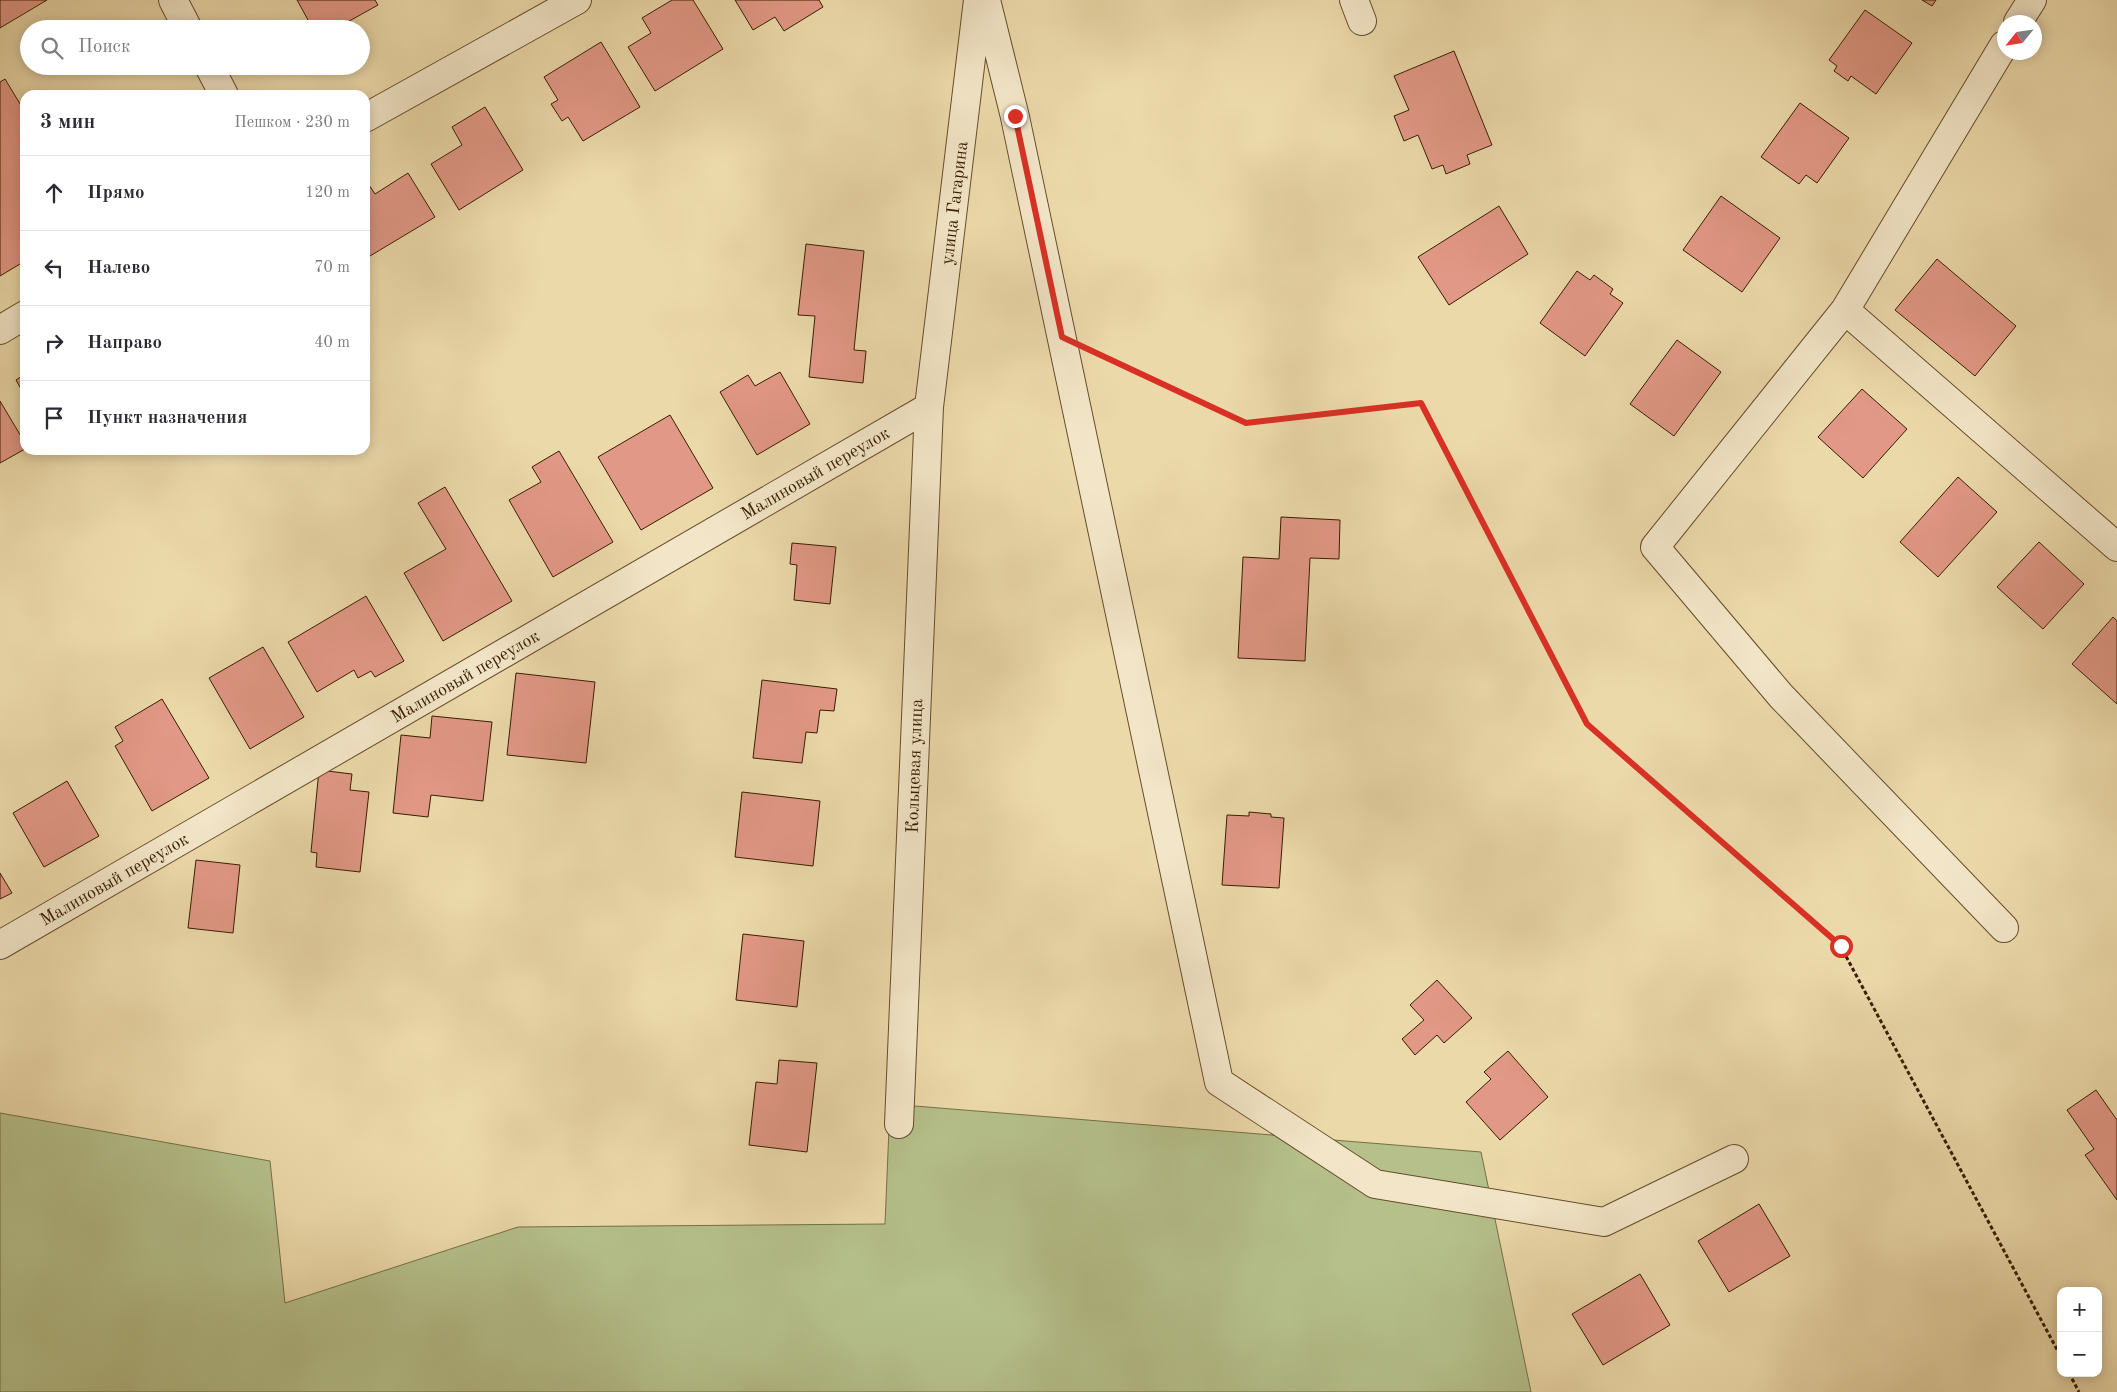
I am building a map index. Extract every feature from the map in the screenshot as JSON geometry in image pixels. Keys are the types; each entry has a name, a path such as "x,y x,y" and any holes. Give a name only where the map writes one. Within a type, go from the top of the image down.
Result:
{"street":[{"path":"173,0 183,20"},
{"path":"370,115 577,0"},
{"name":"улица Гагарина","path":"929,407 978,0"},
{"path":"986,0 1015,116 1219,1082 1375,1184 1604,1222 1734,1159"},
{"path":"2022,15 2032,0"},
{"path":"1997,57 1845,310 1655,547 1781,696 2004,928"},
{"path":"214,75 221,90"},
{"path":"1845,310 2117,547"},
{"path":"0,330 20,318"},
{"name":"Малиновый переулок","path":"0,945 929,407"},
{"name":"Кольцевая улица","path":"899,1124 929,407"}],"path":[{"path":"1062,337 1246,423 1421,403 1587,724 1841,946 2057,1351"},
{"path":"2071,1377 2079,1392"}],"green space":[{"path":"890,1104 1481,1152 1531,1392 0,1392 0,1113 270,1161 285,1303 518,1227 885,1224"}],"building":[{"path":"0,0 47,0 0,28"},
{"path":"297,0 375,0 378,5 351,20 308,20"},
{"path":"672,0 693,0 723,49 655,91 628,47 651,33 642,18"},
{"path":"735,0 819,0 823,7 784,31 775,17 753,30"},
{"path":"1922,0 1936,0 1932,6"},
{"path":"1865,10 1912,43 1876,94 1851,76 1848,81 1834,71 1837,66 1829,60"},
{"path":"601,42 640,107 583,141 568,117 562,121 551,104 558,100 544,77"},
{"path":"1454,51 1492,145 1467,155 1470,164 1446,174 1443,165 1432,169 1418,135 1404,141 1394,116 1409,110 1394,76"},
{"path":"5,79 20,104 20,264 0,276 0,82"},
{"path":"1800,103 1849,138 1817,183 1806,175 1799,184 1761,157"},
{"path":"485,107 523,170 459,210 431,164 462,145 452,127"},
{"path":"408,173 435,217 370,256 370,186 375,194"},
{"path":"1721,196 1780,238 1742,292 1683,250"},
{"path":"1499,206 1528,254 1449,305 1418,257"},
{"path":"806,244 864,251 854,350 866,351 863,383 809,377 815,316 798,315"},
{"path":"1937,259 2016,326 1975,376 1895,310"},
{"path":"1577,271 1590,280 1594,275 1613,289 1610,294 1623,303 1585,356 1540,323"},
{"path":"1677,340 1721,372 1674,436 1630,404"},
{"path":"780,372 810,424 757,455 720,392 748,375 755,386"},
{"path":"20,377 20,387 16,380"},
{"path":"1862,389 1907,429 1863,478 1818,437"},
{"path":"0,401 20,435 20,452 0,463"},
{"path":"670,415 713,488 641,530 598,457"},
{"path":"559,451 613,542 553,577 509,500 541,482 532,467"},
{"path":"1958,477 1997,512 1938,577 1900,542"},
{"path":"445,487 512,601 443,641 404,573 446,549 418,503"},
{"path":"1281,517 1340,520 1339,559 1310,558 1305,661 1238,658 1243,557 1279,559"},
{"path":"2039,542 2084,584 2043,629 1997,587"},
{"path":"792,543 836,547 830,604 794,600 797,565 790,564"},
{"path":"366,596 404,661 375,677 371,671 358,678 354,670 317,692 288,642"},
{"path":"2113,617 2117,621 2117,704 2072,664"},
{"path":"263,647 304,717 250,749 209,678"},
{"path":"516,673 595,682 586,763 507,755"},
{"path":"762,680 837,689 834,711 820,710 817,733 806,732 802,763 753,758"},
{"path":"162,699 209,778 152,811 115,746 123,741 115,727"},
{"path":"432,716 492,722 483,801 431,795 428,817 393,813 401,735 430,738"},
{"path":"319,770 352,774 350,790 369,792 360,872 316,867 317,853 311,852"},
{"path":"67,781 99,836 44,867 13,813"},
{"path":"742,792 820,801 813,866 735,857"},
{"path":"1249,812 1271,814 1271,817 1284,818 1279,888 1222,885 1227,815 1249,816"},
{"path":"196,860 240,865 233,933 188,928"},
{"path":"0,873 12,893 0,899"},
{"path":"743,934 804,941 797,1007 736,1000"},
{"path":"1437,980 1472,1018 1444,1043 1437,1035 1415,1055 1402,1039 1424,1020 1410,1005"},
{"path":"1508,1051 1548,1097 1500,1140 1466,1102 1491,1079 1484,1072"},
{"path":"779,1060 817,1063 807,1152 749,1145 756,1082 777,1084"},
{"path":"2096,1090 2117,1120 2117,1200 2085,1155 2094,1149 2067,1110"},
{"path":"1759,1204 1790,1256 1729,1292 1698,1241"},
{"path":"1640,1274 1670,1325 1603,1365 1572,1314"}],"route":[{"path":"1015,116 1062,337 1246,423 1421,403 1587,724 1841,946"}]}
